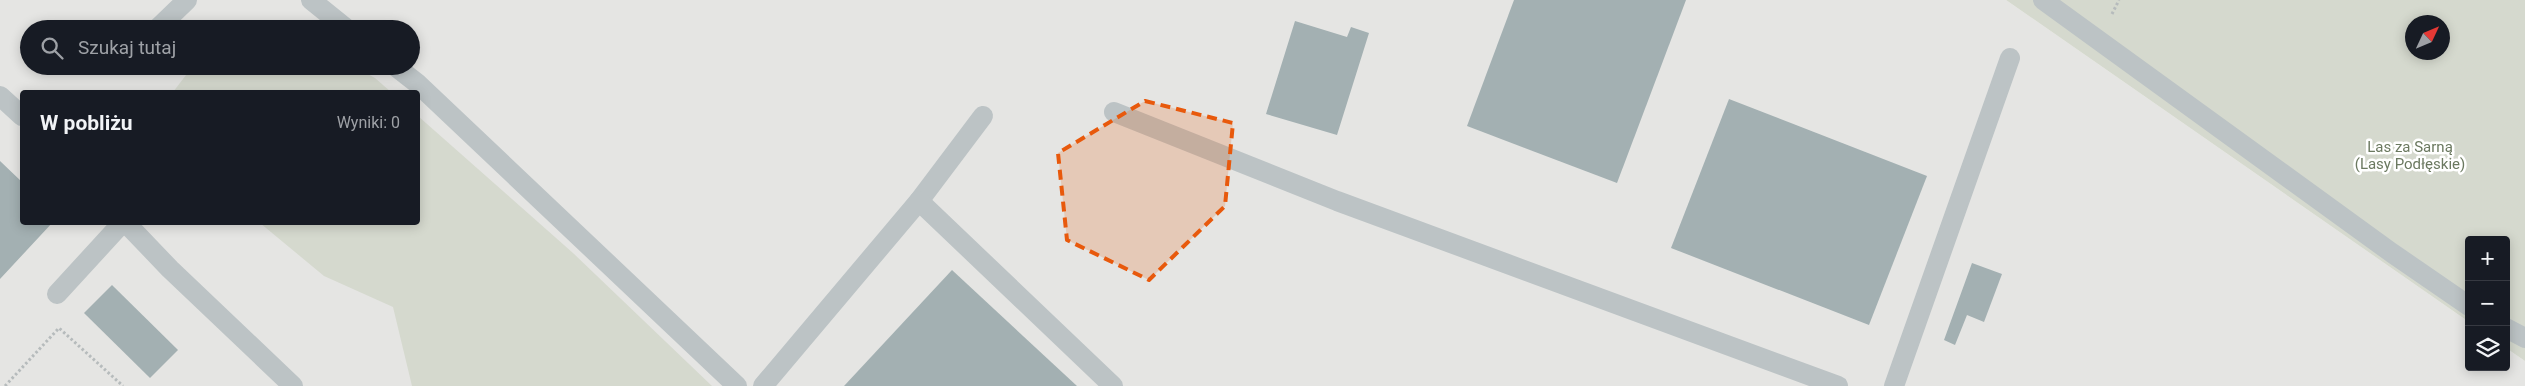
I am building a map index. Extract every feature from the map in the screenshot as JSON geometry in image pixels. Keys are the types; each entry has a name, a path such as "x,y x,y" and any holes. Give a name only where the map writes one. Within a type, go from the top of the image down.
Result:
{"lane":[{"path":"166,20 187,0"},
{"path":"311,0 336,20"},
{"path":"2043,0 2392,253 2465,303"},
{"path":"1894,386 2010,58"},
{"path":"406,75 737,386"},
{"path":"0,96 20,114"},
{"path":"1114,112 1337,201 1838,386"},
{"path":"763,386 919,201 983,116"},
{"path":"919,201 1113,386"},
{"path":"57,294 121,225"},
{"path":"127,225 170,269 293,386"},
{"path":"2510,330 2525,338"}],"path":[{"path":"6,385 59,328 123,386"}],"highlighted area":[{"path":"1145,101 1233,123 1225,206 1149,280 1067,240 1058,153"}],"shaded area":[{"path":"0,0 2006,0 2465,319 2465,371 2510,371 2510,351 2525,361 2525,386 0,386"}],"green space":[{"name":"Las za Sarną (Lasy Podłęskie)","path":"2006,0 2525,0 2525,361 2510,351 2510,236 2465,236 2465,319"},
{"path":"186,75 370,75 389,90 175,90"},
{"path":"420,118 573,253 712,386 412,386 393,307 324,276 262,225 420,225"}],"building":[{"path":"1514,0 1686,0 1617,183 1467,126"},
{"path":"1295,21 1347,37 1351,27 1369,33 1337,135 1266,114"},
{"path":"1729,99 1927,176 1869,325 1671,248"},
{"path":"0,161 20,180 20,225 50,225 0,279"},
{"path":"1972,263 2002,274 1984,322 1967,315 1955,345 1944,340"},
{"path":"952,270 1077,386 844,386"},
{"path":"112,285 178,350 150,378 84,313"}]}
